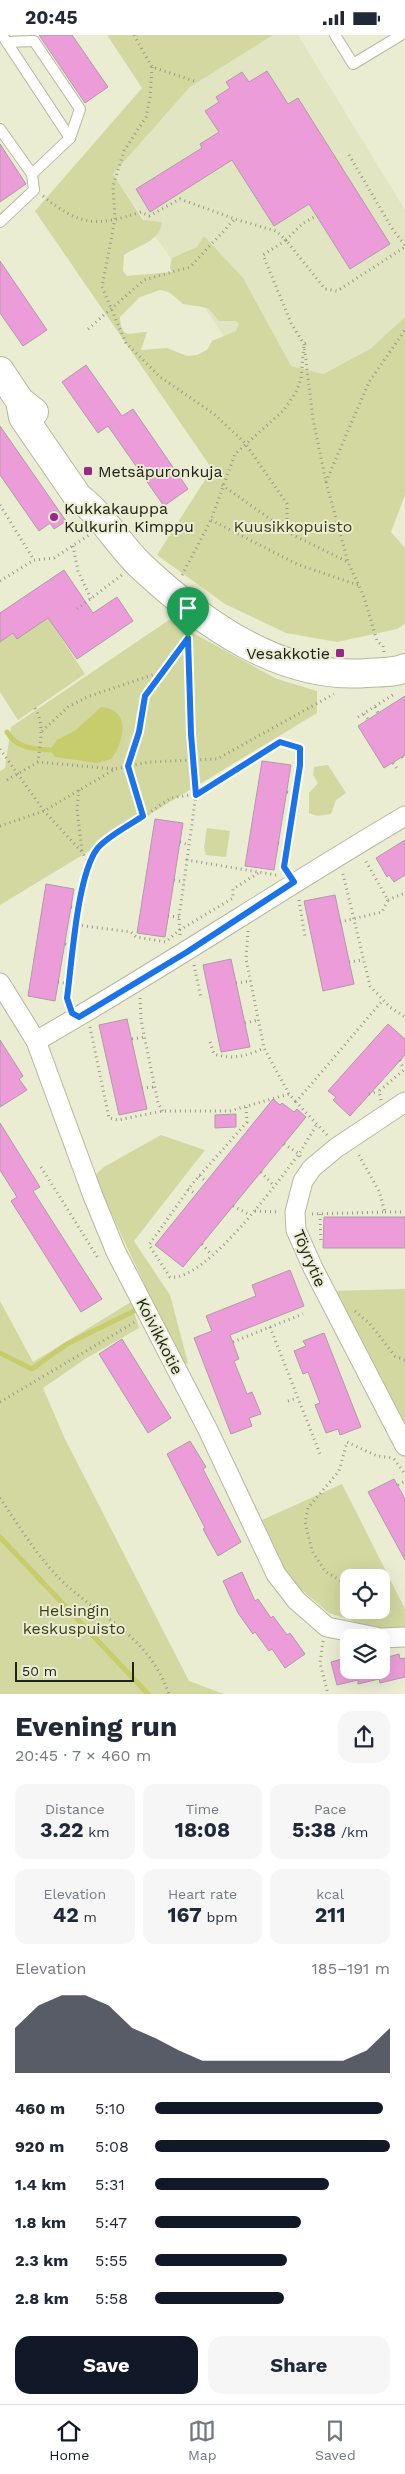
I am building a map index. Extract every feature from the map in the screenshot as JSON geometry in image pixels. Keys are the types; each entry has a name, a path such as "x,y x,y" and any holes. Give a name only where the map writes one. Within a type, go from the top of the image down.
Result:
{"street":[{"path":"0,371 20,401 33,410 86,491 90,505 126,552 194,628 295,665 326,672 398,677"},
{"path":"36,1041 187,952 293,883 405,816"},
{"name":"Koivikkotie","path":"0,983 36,1041 116,1252 153,1321 276,1574 296,1600 327,1627 340,1630"},
{"name":"Töyrytie","path":"399,1454 296,1230 295,1212 303,1181 312,1168 336,1148 405,1102"},
{"path":"390,1638 405,1637"}],"lane":[{"path":"335,35 353,64 401,35"},
{"path":"4,38 34,41 80,109 70,138 32,174"},
{"path":"4,38 70,138"},
{"path":"0,129 32,174 34,190 0,222"}],"path":[{"path":"134,35 152,67 150,98 146,117 124,151 113,187 114,219 102,287 126,343 159,376 214,414 245,443 287,504 287,531"},
{"path":"152,67 197,82"},
{"path":"34,190 71,215 89,223 141,212 150,216 180,199 235,219 276,231 286,240 325,289 337,291 405,246 393,230 349,155"},
{"path":"316,216 302,224 286,240 264,255 291,323 304,344 313,419 326,482 348,562 359,585 377,641 383,646 398,677 375,707 358,717"},
{"path":"88,329 144,280 190,267 235,219"},
{"path":"326,482 369,382 405,330"},
{"path":"304,344 309,341"},
{"path":"177,583 211,520 234,454 284,410 296,392 301,379 304,344"},
{"path":"222,485 287,531 348,562"},
{"path":"0,505 34,560"},
{"path":"211,520 298,565 359,585"},
{"path":"0,581 34,560 54,558 92,533"},
{"path":"73,545 78,571 91,599"},
{"path":"78,609 129,571"},
{"path":"143,816 128,766 139,732 145,696 194,628"},
{"path":"187,952 178,931 196,795 192,761 194,628"},
{"path":"42,731 68,707 87,697 161,672"},
{"path":"0,826 44,811 116,769 149,762 218,759 333,694 342,692"},
{"path":"35,707 40,715 42,731 38,762"},
{"path":"375,707 378,713"},
{"path":"364,714 368,719"},
{"path":"289,1094 230,1111 163,1111 118,1120 109,1119 88,1019 72,1013 67,998 79,909 88,862 99,847 171,798 196,795 280,742 300,748 300,765 284,867 293,883 305,937"},
{"path":"0,749 44,811 82,852 88,862"},
{"path":"402,757 405,761"},
{"path":"7,780 38,762 116,769"},
{"path":"393,763 398,770"},
{"path":"79,790 77,809 82,852"},
{"path":"287,792 296,794"},
{"path":"180,842 189,845"},
{"path":"278,843 287,845"},
{"path":"357,845 388,900"},
{"path":"335,857 342,869 370,986 383,1000 405,1017"},
{"path":"187,860 279,875 293,883"},
{"path":"77,925 131,932 136,937 166,942 178,931 232,898 234,889 260,872"},
{"path":"174,880 184,882"},
{"path":"340,922 354,920 382,911 388,900 405,893"},
{"path":"71,907 79,909"},
{"path":"168,916 179,917"},
{"path":"248,925 246,959 264,1048 289,1094 336,1148"},
{"path":"65,944 74,947"},
{"path":"349,962 363,960"},
{"path":"198,976 200,998"},
{"path":"236,983 250,981"},
{"path":"58,982 69,984"},
{"path":"140,998 141,1020 154,1087 158,1103 163,1111"},
{"path":"296,1102 383,1000"},
{"path":"245,1023 258,1020"},
{"path":"132,1039 144,1037"},
{"path":"210,1042 214,1053 228,1058 250,1054 264,1048"},
{"path":"369,1094 379,1091 404,1069 400,1060"},
{"path":"142,1088 154,1087"},
{"path":"379,1091 382,1107"},
{"path":"246,1107 246,1122 188,1189 149,1245 170,1277 190,1271 212,1255 254,1211 299,1154 317,1124"},
{"path":"284,1144 299,1154 312,1168"},
{"path":"357,1151 379,1191 384,1211"},
{"path":"41,1167 100,1260"},
{"path":"261,1172 274,1186"},
{"path":"199,1176 206,1181"},
{"path":"188,1189 196,1194"},
{"path":"233,1206 250,1215"},
{"path":"254,1211 349,1215 384,1211 405,1212"},
{"path":"396,1212 396,1217"},
{"path":"320,1214 321,1253"},
{"path":"202,1244 212,1255"},
{"path":"336,1314 353,1309 370,1324 395,1356 405,1360"},
{"path":"233,1342 302,1314"},
{"path":"0,1402 142,1317 153,1321"},
{"path":"270,1327 320,1454"},
{"path":"288,1401 297,1398"},
{"path":"340,1580 325,1571 312,1551 305,1522 308,1507 339,1471 347,1442 377,1456 399,1454 405,1474"},
{"path":"398,1485 405,1481"},
{"path":"0,1498 35,1549 62,1580 145,1649 163,1677 169,1694"},
{"path":"327,1627 320,1663 328,1694"}],"shaded area":[{"path":"273,35 298,35 405,210 405,317 370,349 282,395 256,383 113,174 190,87"},
{"path":"101,707 111,709 117,713 121,720 122,735 120,744 111,759 97,763 55,757 50,750 57,740 76,730"}],"green space":[{"name":"Kuusikkopuisto","path":"107,35 273,35 190,87 113,174 143,220 162,222 161,229 153,238 124,255 123,271 127,276 172,272 170,268 172,258 197,247 204,236 243,278 291,366 323,374 370,349 405,317 405,495 391,532 405,548 405,624 397,629 337,642 286,633 225,604 157,555 212,469 35,211 142,88","holes":["160,290 169,292 183,304 208,308 219,321 236,321 239,324 236,331 212,341 207,350 197,355 187,356 167,348 141,350 147,332 132,334 125,332 122,329 120,317 140,297"]},
{"path":"48,618 85,674 18,720 0,692 0,642 13,633"},
{"path":"169,620 277,679 317,691 317,713 0,905 0,771 5,768 11,727"},
{"path":"328,765 346,793 336,800 331,814 317,816 309,813 309,793 318,783 313,775 314,767"},
{"path":"207,828 230,831 226,857 206,855 204,847"},
{"path":"161,1135 205,1150 134,1241 170,1295 188,1363 182,1365 94,1176 104,1167"},
{"path":"405,1289 405,1426 331,1291"},
{"name":"Helsingin keskuspuisto","path":"0,1301 33,1362 131,1302 139,1328 85,1359 43,1388 65,1439 189,1681 224,1694 0,1694"},
{"path":"342,1484 385,1569 340,1569 340,1617 329,1613 290,1580 262,1520"},
{"path":"390,1579 405,1609 405,1627 377,1629 347,1619 390,1619"}],"building":[{"path":"39,35 72,35 108,87 85,103"},
{"path":"267,71 288,104 298,98 390,244 350,269 309,204 274,226 232,160 150,212 136,189 202,148 200,144 219,132 205,111 219,102 216,97 230,88 226,82 242,72 249,82"},
{"path":"0,144 26,184 0,202"},
{"path":"0,261 47,330 23,346 0,313"},
{"path":"86,365 122,416 133,409 188,489 164,506 108,426 98,433 62,382"},
{"path":"0,426 66,521 54,529 50,523 39,531 0,475"},
{"path":"64,570 93,613 117,597 133,621 77,659 48,618 17,639 13,633 0,642 0,613"},
{"path":"405,696 405,755 384,768 358,726"},
{"path":"262,761 291,765 274,870 245,866"},
{"path":"155,819 183,823 165,937 137,933"},
{"path":"405,840 405,875 394,882 389,875 387,877 376,858"},
{"path":"46,884 74,889 55,1001 28,996"},
{"path":"335,895 354,984 323,991 304,901"},
{"path":"231,959 250,1047 221,1052 203,965"},
{"path":"127,1019 147,1109 119,1115 99,1025"},
{"path":"388,1024 405,1039 405,1055 350,1116 333,1100 336,1097 328,1091"},
{"path":"0,1040 23,1076 19,1079 27,1090 0,1107"},
{"path":"273,1099 294,1112 297,1109 306,1117 183,1267 155,1245"},
{"path":"236,1114 236,1127 215,1128 215,1115"},
{"path":"0,1123 40,1187 33,1191 102,1299 81,1312 11,1201 17,1197 0,1170"},
{"path":"324,1217 405,1217 405,1248 323,1248"},
{"path":"290,1270 304,1306 230,1335 239,1359 234,1361 247,1394 252,1392 261,1414 249,1418 252,1426 231,1434 194,1338 212,1331 206,1316 256,1296 252,1285"},
{"path":"324,1333 361,1427 340,1435 338,1429 326,1433 315,1405 320,1403 308,1372 303,1374 294,1351 306,1346 303,1341"},
{"path":"122,1339 171,1418 148,1433 99,1354"},
{"path":"190,1441 206,1467 203,1469 241,1542 218,1556 167,1454"},
{"path":"394,1479 405,1499 405,1560 368,1492"},
{"path":"242,1572 255,1601 258,1599 271,1618 273,1616 287,1635 290,1633 305,1654 285,1668 272,1649 269,1651 255,1632 253,1634 238,1613 223,1581"},
{"path":"399,1654 400,1659 405,1658 405,1677 380,1683 379,1679 390,1679 390,1656"},
{"path":"340,1660 340,1679 379,1679 358,1684 358,1680 337,1685 331,1662"}],"waterway":[{"path":"7,732 15,741 26,747 50,750"},
{"path":"0,1353 32,1369 67,1344 136,1310"},
{"path":"0,1537 148,1694"}],"place":[{"name":"Metsäpuronkuja","path":"88,471"},
{"name":"Kukkakauppa Kulkurin Kimppu","path":"54,517"},
{"name":"Vesakkotie","path":"340,653"}],"route":[{"path":"188,638 192,761 196,795 280,742 300,748 300,765 284,867 294,882 187,952 79,1017 72,1013 67,998 82,886 88,862 99,847 143,816 137,790 128,766 139,732 145,696 188,638"}]}
